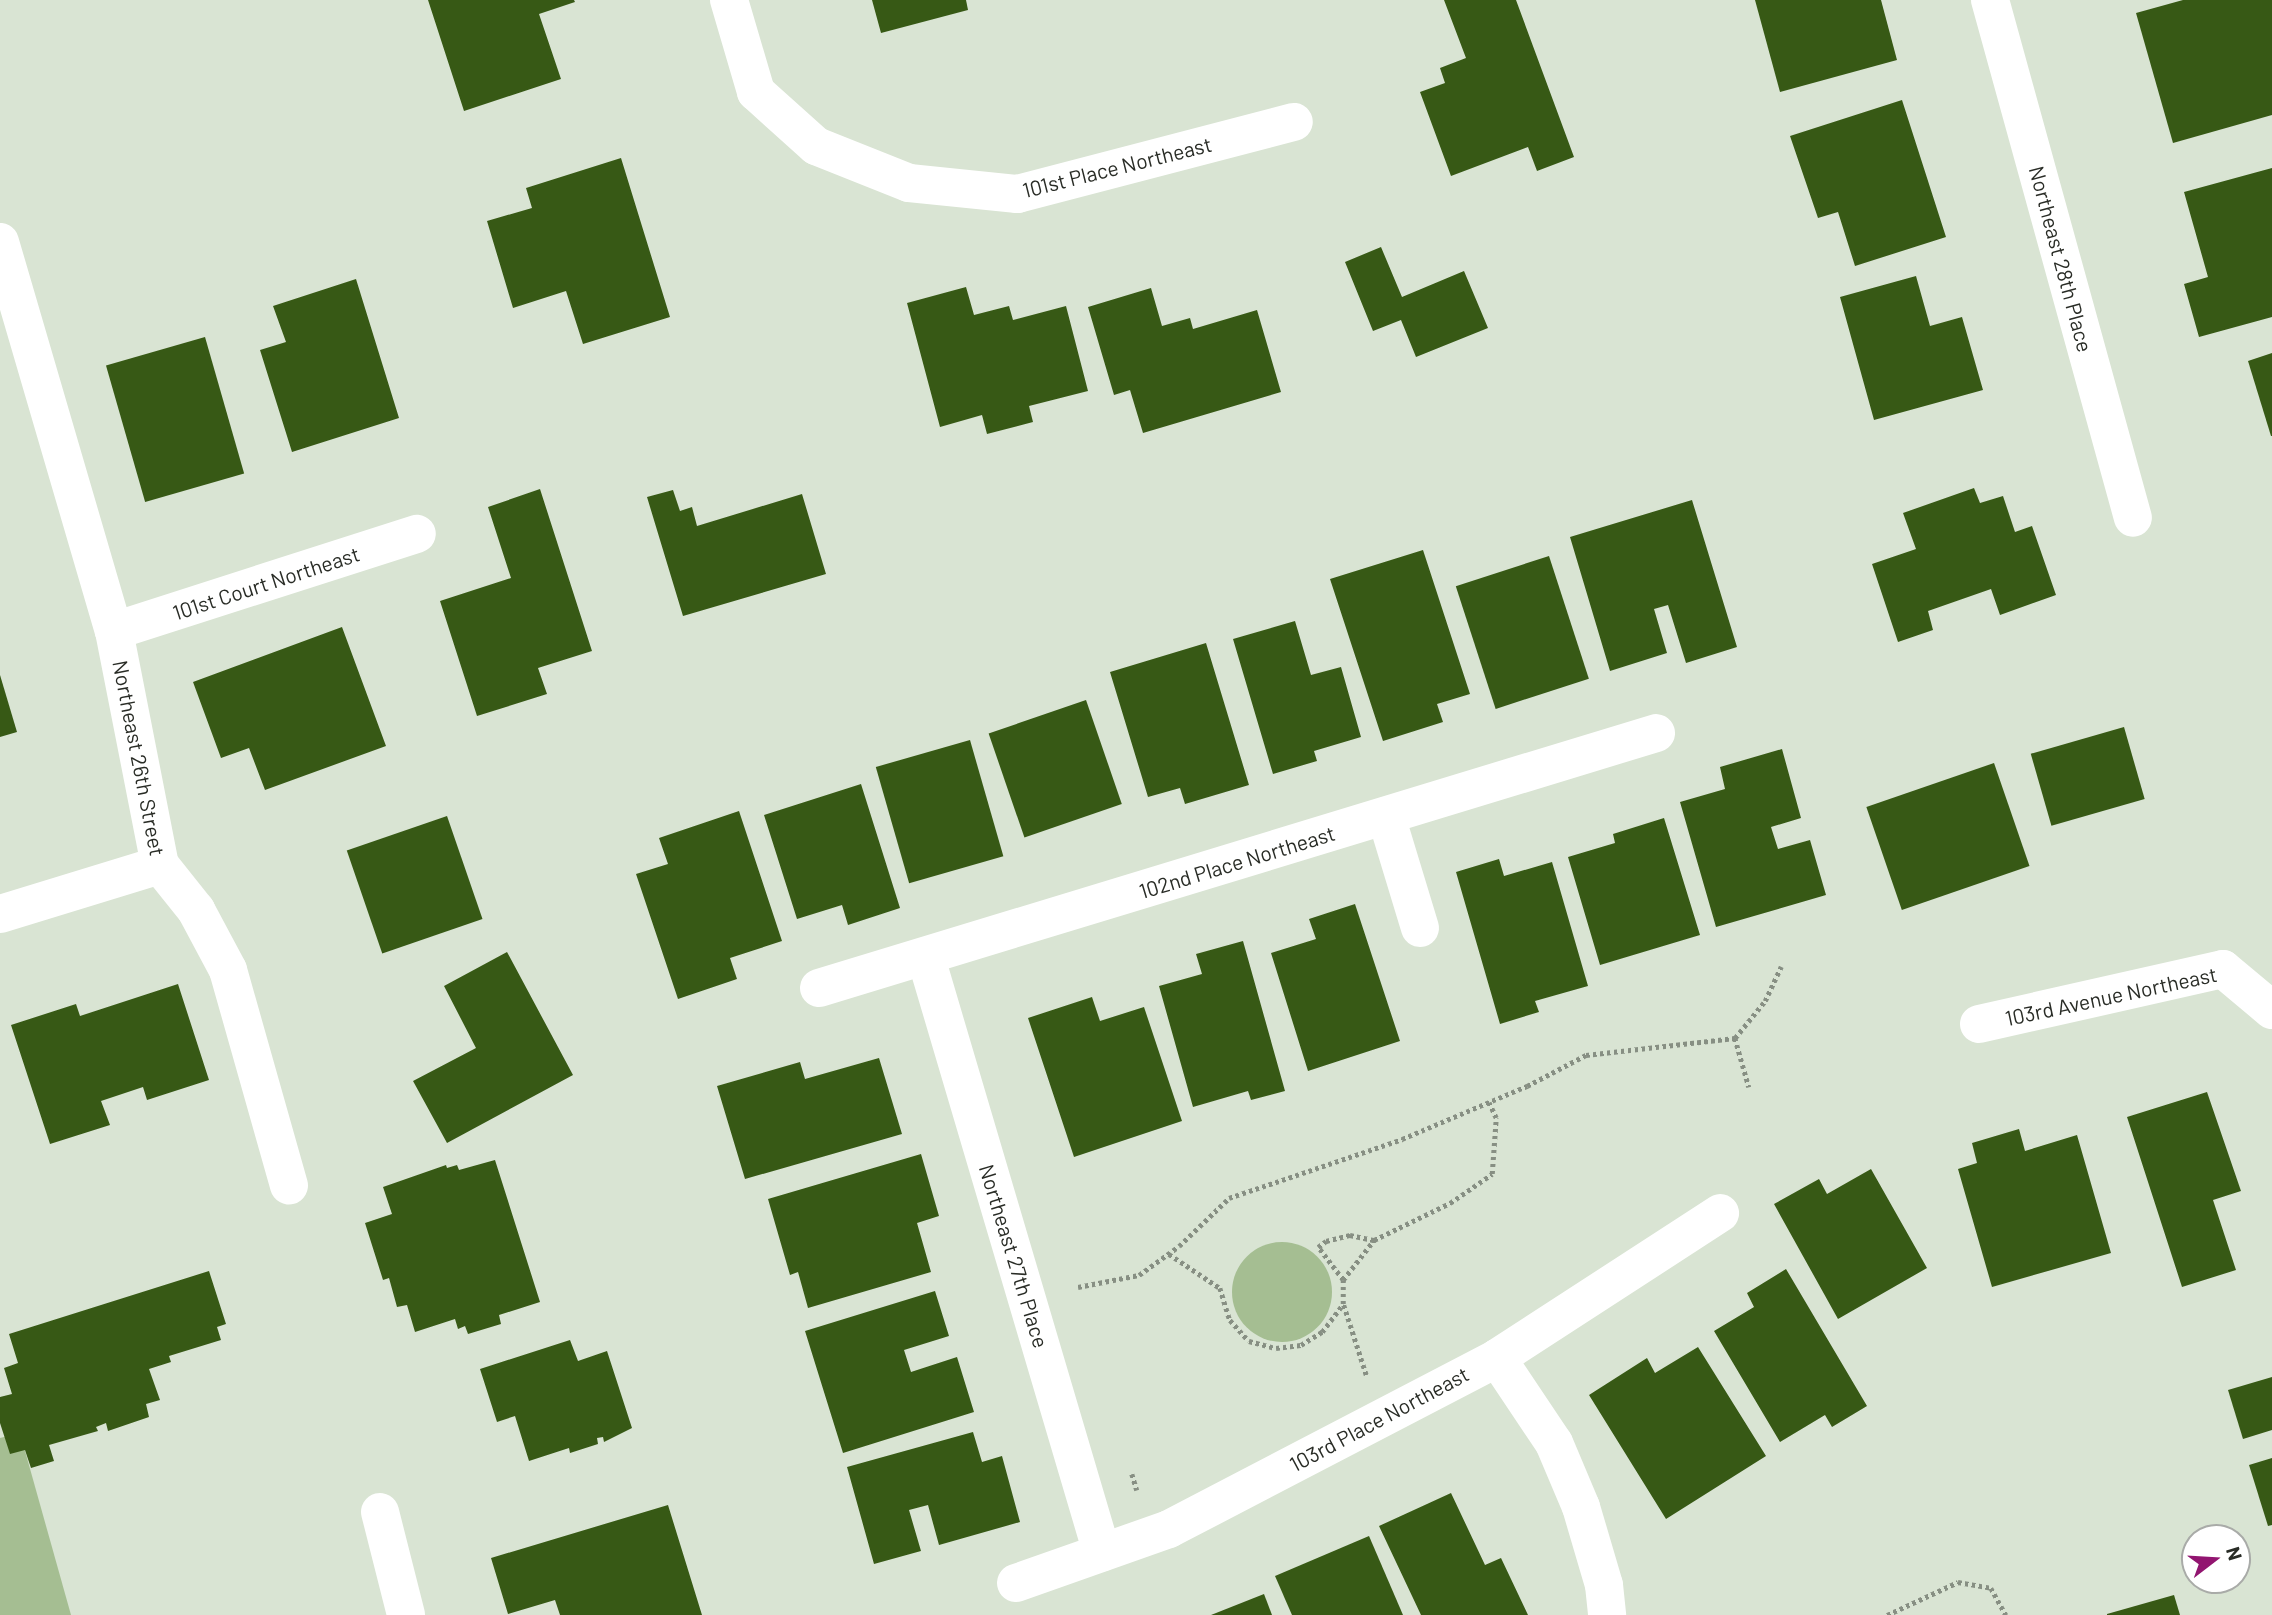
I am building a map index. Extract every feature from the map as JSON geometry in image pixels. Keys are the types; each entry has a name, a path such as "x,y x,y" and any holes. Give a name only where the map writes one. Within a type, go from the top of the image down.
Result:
{"street":[{"name":"101st Place Northeast","path":"729,0 756,93 816,146 909,183 1017,194 1294,122"},
{"name":"Northeast 28th Place","path":"1990,0 2133,518"},
{"name":"Northeast 26th Street","path":"0,242 114,631 160,865 196,911 228,970 289,1185"},
{"name":"101st Court Northeast","path":"114,631 417,534"},
{"name":"102nd Place Northeast","path":"818,988 926,958 1656,733"},
{"path":"1386,816 1420,928"},
{"path":"0,914 160,865"},
{"name":"Northeast 27th Place","path":"926,958 1102,1553"},
{"name":"103rd Avenue Northeast","path":"1979,1024 2223,969 2272,1010"},
{"name":"103rd Place Northeast","path":"1016,1583 1169,1529 1497,1358 1720,1213"},
{"path":"1497,1358 1554,1443 1581,1507 1604,1585 1607,1615"},
{"path":"380,1511 406,1615"}],"path":[{"path":"1077,1287 1139,1275 1169,1254 1229,1198 1402,1139 1489,1103 1586,1055 1735,1038 1766,1001 1781,967"},
{"path":"1735,1038 1749,1087"},
{"path":"1343,1280 1374,1240 1450,1203 1492,1174 1496,1118 1489,1103"},
{"path":"1367,1376 1343,1304 1343,1280 1333,1263 1318,1247 1326,1241 1350,1235 1374,1240"},
{"path":"1169,1254 1220,1288 1230,1320 1249,1341 1276,1348 1301,1345 1322,1332 1343,1304"},
{"path":"1132,1474 1140,1500"},
{"path":"1886,1615 1958,1582 1991,1588 2006,1615"}],"green space":[{"path":"1282,1242 1301,1246 1317,1257 1328,1273 1332,1292 1328,1311 1317,1327 1301,1338 1282,1342 1263,1338 1247,1327 1236,1311 1232,1292 1236,1273 1247,1257 1263,1246"},
{"path":"20,1433 71,1615 0,1615 0,1438"}],"building":[{"path":"428,0 574,0 575,2 539,14 561,79 464,111"},
{"path":"872,0 966,0 968,10 881,33"},
{"path":"1444,0 1516,0 1574,157 1537,171 1528,147 1451,176 1420,92 1445,83 1440,68 1466,58"},
{"path":"1755,0 1881,0 1897,60 1780,92"},
{"path":"2183,0 2272,0 2272,115 2173,143 2136,13"},
{"path":"1902,100 1946,237 1855,266 1838,212 1818,218 1790,136"},
{"path":"621,158 670,317 583,344 566,291 513,308 487,221 532,208 526,188"},
{"path":"2272,168 2272,317 2199,337 2184,284 2208,277 2184,192"},
{"path":"1381,247 1402,297 1464,271 1488,328 1416,357 1401,320 1373,331 1345,262"},
{"path":"1916,276 1930,326 1962,317 1983,390 1874,420 1840,297"},
{"path":"356,279 399,418 292,452 260,350 286,342 273,306"},
{"path":"966,287 974,315 1009,306 1013,320 1066,306 1088,391 1029,406 1033,422 987,434 982,415 940,427 907,303"},
{"path":"1151,288 1162,326 1190,318 1193,329 1257,310 1281,392 1143,433 1130,390 1114,395 1088,307"},
{"path":"205,337 244,473 145,502 106,365"},
{"path":"2272,353 2272,436 2271,436 2248,361"},
{"path":"1974,488 1980,503 2003,496 2015,532 2032,526 2056,595 2000,615 1991,589 1928,611 1933,630 1898,642 1872,564 1916,549 1903,513"},
{"path":"540,489 592,651 538,668 547,694 477,716 440,601 511,578 488,507"},
{"path":"673,490 680,511 692,507 697,526 802,494 826,574 683,616 647,497"},
{"path":"1692,500 1737,647 1686,663 1668,605 1654,609 1667,653 1610,671 1570,537"},
{"path":"1423,550 1470,694 1437,704 1443,722 1383,741 1330,579"},
{"path":"1549,556 1589,679 1496,709 1456,586"},
{"path":"1295,621 1311,675 1341,667 1361,737 1314,751 1317,761 1273,774 1233,639"},
{"path":"342,627 386,746 265,790 249,748 221,758 193,682"},
{"path":"1206,643 1249,785 1185,804 1180,788 1148,797 1110,672"},
{"path":"0,675 17,732 0,737"},
{"path":"1086,700 1122,804 1024,838 989,734"},
{"path":"2124,727 2145,799 2051,826 2031,754"},
{"path":"970,740 1003,856 909,883 876,767"},
{"path":"1782,749 1801,818 1771,827 1778,849 1810,840 1826,895 1716,927 1680,802 1725,789 1720,767"},
{"path":"1994,763 2029,866 1902,910 1866,807"},
{"path":"861,784 900,908 848,925 842,905 797,919 764,815"},
{"path":"739,811 782,941 730,958 737,979 678,999 636,874 668,864 659,838"},
{"path":"447,816 482,919 382,954 347,851"},
{"path":"1664,818 1700,935 1600,965 1568,857 1615,843 1613,834"},
{"path":"1499,859 1504,876 1552,862 1588,986 1535,1001 1539,1012 1500,1024 1456,872"},
{"path":"1355,904 1400,1041 1308,1071 1271,953 1316,939 1309,919"},
{"path":"1243,941 1285,1091 1251,1100 1248,1091 1193,1107 1159,986 1202,974 1196,954"},
{"path":"507,952 573,1075 447,1143 413,1081 476,1048 444,986"},
{"path":"178,984 209,1080 147,1100 143,1087 101,1101 110,1125 50,1144 11,1025 76,1004 80,1016"},
{"path":"1092,997 1100,1021 1144,1007 1182,1121 1074,1157 1028,1018"},
{"path":"879,1058 902,1134 745,1179 717,1086 800,1062 805,1079"},
{"path":"2207,1092 2241,1191 2213,1200 2236,1270 2182,1287 2127,1117"},
{"path":"2019,1129 2025,1151 2077,1135 2111,1253 1992,1287 1958,1169 1977,1163 1972,1143"},
{"path":"921,1154 939,1216 917,1223 931,1272 808,1308 798,1272 790,1275 768,1199"},
{"path":"495,1160 540,1302 499,1315 501,1324 468,1334 465,1326 458,1329 455,1319 415,1332 407,1305 397,1307 389,1278 383,1280 365,1223 392,1214 383,1187 446,1165 447,1168 457,1165 459,1170"},
{"path":"1871,1169 1927,1268 1838,1319 1774,1204 1819,1179 1827,1194"},
{"path":"1786,1269 1867,1406 1832,1427 1825,1415 1780,1442 1714,1331 1754,1307 1747,1293"},
{"path":"209,1271 226,1324 217,1327 221,1340 169,1356 171,1362 149,1369 160,1400 146,1404 149,1417 108,1431 106,1423 96,1427 98,1431 49,1445 54,1461 31,1468 25,1450 10,1454 0,1423 0,1397 12,1394 4,1368 18,1363 9,1334"},
{"path":"935,1291 949,1336 904,1350 911,1372 957,1357 974,1412 843,1453 805,1331"},
{"path":"570,1340 578,1361 607,1351 632,1428 604,1442 603,1437 597,1438 598,1444 570,1453 569,1448 529,1461 515,1416 497,1422 480,1369"},
{"path":"1698,1347 1766,1456 1666,1519 1589,1395 1647,1358 1655,1373"},
{"path":"2272,1377 2272,1430 2243,1439 2228,1390"},
{"path":"973,1432 982,1462 1002,1456 1020,1522 939,1545 928,1505 909,1510 921,1551 874,1564 847,1467"},
{"path":"2272,1458 2272,1525 2268,1526 2249,1465"},
{"path":"1451,1493 1485,1565 1501,1558 1528,1615 1421,1615 1379,1526"},
{"path":"668,1505 702,1615 560,1615 555,1600 508,1614 491,1558"},
{"path":"1369,1536 1403,1615 1292,1615 1275,1576"},
{"path":"1264,1594 1272,1615 1211,1615"},
{"path":"2174,1595 2180,1615 2107,1615 2107,1614"}]}
